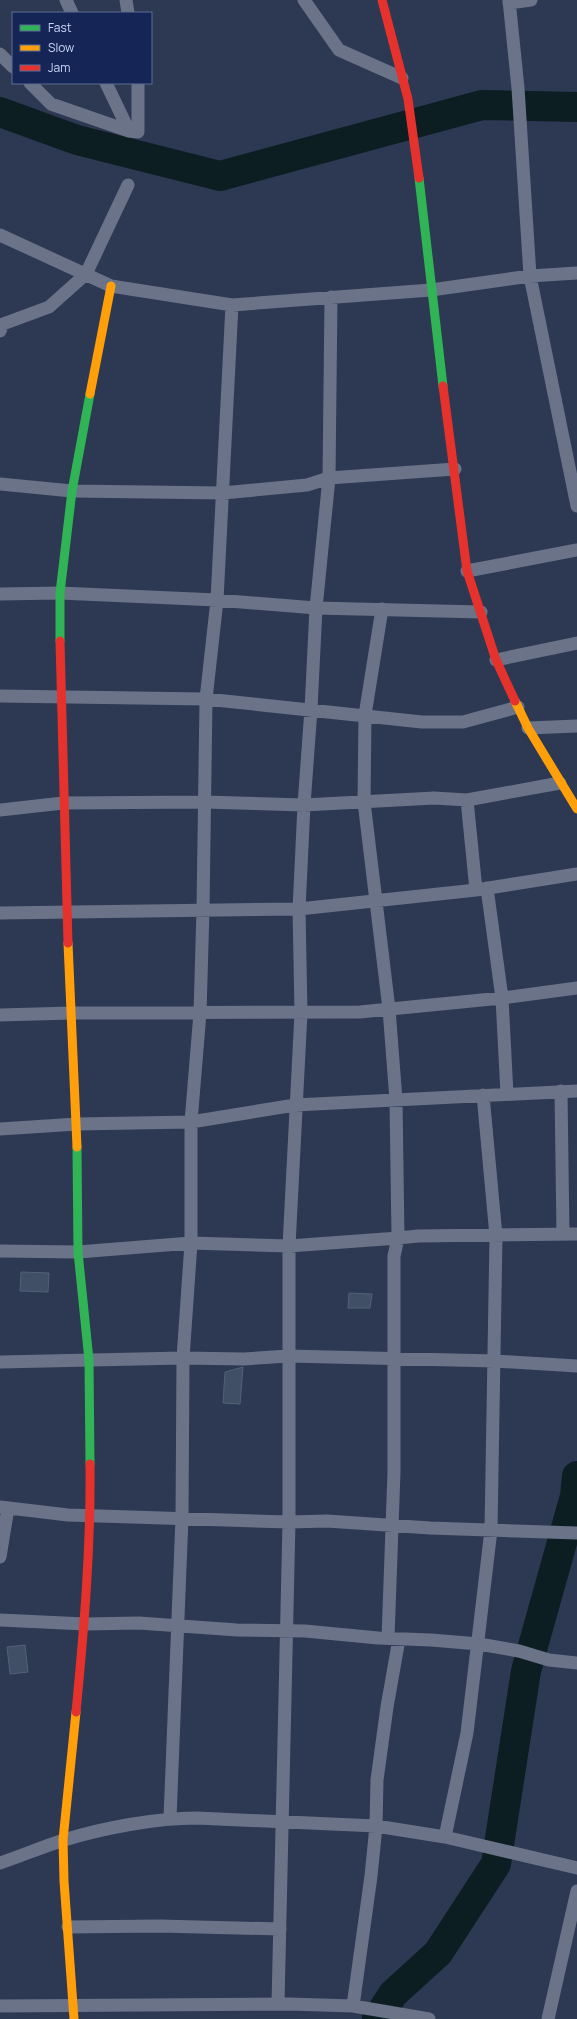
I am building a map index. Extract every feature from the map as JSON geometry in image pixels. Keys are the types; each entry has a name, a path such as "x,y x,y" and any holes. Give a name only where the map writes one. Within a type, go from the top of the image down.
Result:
{"street":[{"path":"66,0 72,12"},
{"path":"126,0 128,12"},
{"path":"304,0 339,50 402,78"},
{"path":"382,0 408,99 416,151 431,290 467,571 496,660 528,728 577,809"},
{"path":"531,0 509,2 518,88 530,276 574,473 577,506"},
{"path":"0,54 12,66"},
{"path":"31,84 51,104 129,131 138,132 138,84"},
{"path":"106,84 129,131"},
{"path":"0,331 3,324 49,307 86,274 128,185"},
{"path":"0,235 110,286 232,305 431,290 530,276 577,272"},
{"path":"74,2019 63,1840 85,1624 91,1516 89,1360 78,1252 77,1124 66,912 60,696 60,593 72,491 110,286"},
{"path":"278,2004 289,1522 289,1246 295,1105 301,1013 299,909 316,608 329,478 330,297"},
{"path":"170,1818 182,1518 183,1358 191,1243 191,1122 200,1013 206,699 217,600 232,305"},
{"path":"0,484 72,491 223,493 307,485 329,478 454,469"},
{"path":"467,571 577,550"},
{"path":"0,594 60,593 217,600 316,608 481,612"},
{"path":"353,2006 376,1826 377,1780 394,1639 392,1525 395,1358 394,1256 398,1238 396,1100 389,1009 364,802 365,715 382,610"},
{"path":"496,660 577,643"},
{"path":"0,696 206,699 422,722 463,722 518,707"},
{"path":"528,728 577,726"},
{"path":"0,810 63,802 204,802 304,805 434,798 467,800 560,783"},
{"path":"467,800 502,998 507,1094"},
{"path":"0,913 299,909 482,889 577,874"},
{"path":"0,1016 72,1013 360,1012 502,998 577,988"},
{"path":"561,1091 563,1234"},
{"path":"0,1129 77,1124 191,1122 295,1105 577,1091"},
{"path":"445,1837 467,1733 479,1644 491,1530 496,1236 484,1096"},
{"path":"0,1251 78,1252 191,1243 289,1246 438,1236 577,1234"},
{"path":"0,1362 183,1358 244,1359 288,1356 495,1361 577,1366"},
{"path":"0,1557 4,1507 68,1515 289,1522 327,1521 491,1530 577,1532"},
{"path":"0,1620 85,1624 139,1623 238,1630 286,1632 305,1631 394,1639 479,1644 577,1663"},
{"path":"0,1863 63,1840 170,1818 283,1821 376,1826 445,1837 509,1854 577,1868"},
{"path":"548,2019 577,1891"},
{"path":"68,1927 280,1929"},
{"path":"0,2006 278,2004 353,2006 371,2008 386,2013 429,2019"}],"building":[{"path":"21,1272 49,1273 48,1292 20,1291"},
{"path":"349,1293 372,1294 370,1308 348,1308"},
{"path":"243,1367 240,1404 223,1403 225,1372"},
{"path":"25,1645 28,1672 10,1674 7,1647"}],"waterway":[{"path":"0,112 77,140 220,176 482,105 577,107"},
{"path":"377,2019 393,1994 438,1953 496,1864 526,1671 575,1496 577,1476"}],"traffic: fast":[{"path":"419,178 443,386"},
{"path":"60,641 60,593 72,491 90,394"},
{"path":"77,1147 78,1252 89,1360 90,1464"}],"traffic: slow":[{"path":"90,394 111,286"},
{"path":"515,701 528,728 577,809"},
{"path":"68,943 77,1147"},
{"path":"74,2019 64,1881 63,1840 76,1712"}],"traffic: jam":[{"path":"382,0 408,99 419,178"},
{"path":"443,386 467,571 496,660 515,701"},
{"path":"60,641 68,943"},
{"path":"76,1712 86,1588 90,1464"}]}
